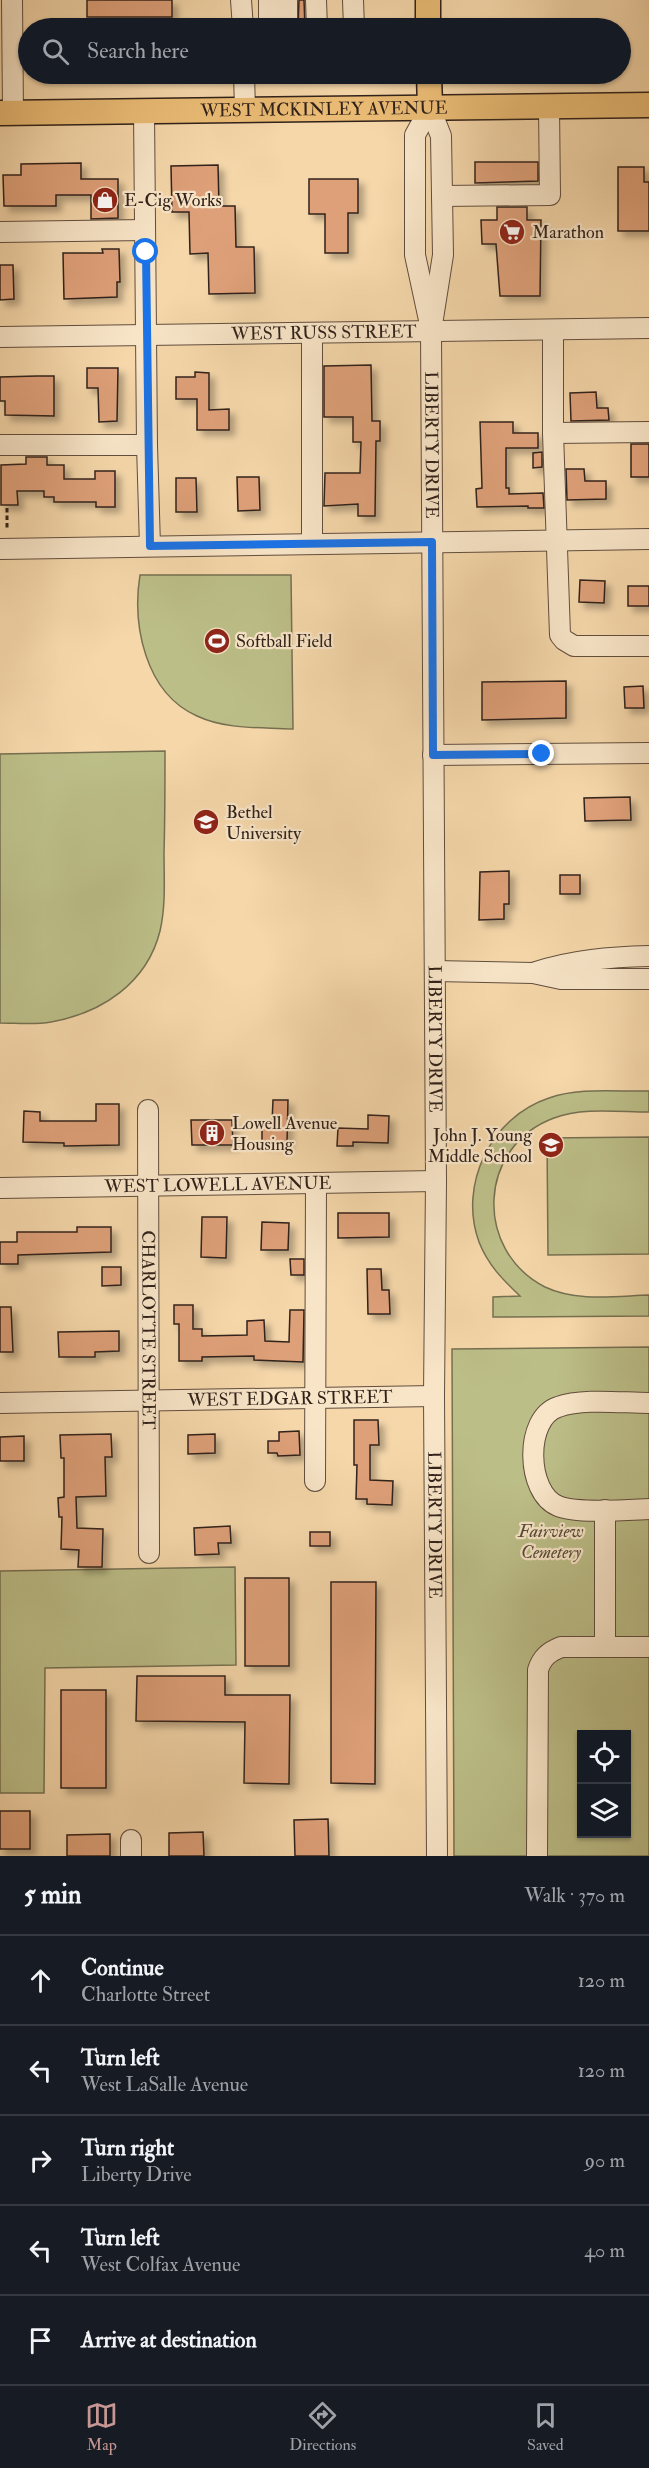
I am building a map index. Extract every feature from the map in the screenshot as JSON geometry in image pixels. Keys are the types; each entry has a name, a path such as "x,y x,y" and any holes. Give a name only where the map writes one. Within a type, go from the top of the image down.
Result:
{"main road":[{"path":"428,0 428,18"},
{"path":"429,84 430,108"},
{"name":"WEST MCKINLEY AVENUE","path":"6,113 649,105"}],"street":[{"path":"6,113 12,0"},
{"path":"242,0 243,18"},
{"path":"269,0 269,18"},
{"path":"278,0 278,18"},
{"path":"287,0 287,18"},
{"path":"316,0 317,18"},
{"path":"353,0 354,18"},
{"path":"244,84 245,109"},
{"path":"442,196 550,195 549,107"},
{"name":"LIBERTY DRIVE","path":"430,108 441,136 443,255 431,331 437,1856"},
{"name":"LIBERTY DRIVE","path":"430,108 415,135 415,255 431,331"},
{"path":"144,111 150,546"},
{"path":"0,232 145,230"},
{"name":"WEST RUSS STREET","path":"0,337 649,328"},
{"path":"553,330 553,433 559,629 564,640 574,646 649,645"},
{"path":"312,333 312,544"},
{"path":"553,433 649,432"},
{"path":"0,445 147,445"},
{"path":"0,549 649,539"},
{"path":"433,755 649,753"},
{"path":"533,973 560,964 607,957 649,956"},
{"path":"435,971 533,973 561,978 649,979"},
{"name":"CHARLOTTE STREET","path":"148,1110 149,1553"},
{"name":"WEST LOWELL AVENUE","path":"0,1188 436,1181"},
{"path":"315,1481 316,1183"},
{"name":"WEST EDGAR STREET","path":"0,1403 434,1396"},
{"path":"649,1403 568,1404 548,1412 537,1427 534,1440 534,1472 542,1494 558,1507 605,1510 649,1509"},
{"path":"605,1510 605,1645"},
{"path":"537,1856 538,1670 546,1655 561,1647 605,1645 649,1647"}],"path":[{"path":"7,508 7,529"}],"green space":[{"name":"Softball Field","path":"140,575 291,575 293,729 220,724 197,716 179,705 165,691 146,656 141,636 138,615"},
{"path":"165,751 163,912 154,949 145,966 120,993 88,1011 70,1018 45,1023 0,1023 0,754"},
{"path":"586,1091 649,1091 649,1112 577,1112 554,1118 529,1132 510,1151 499,1174 494,1199 496,1225 505,1249 522,1270 545,1287 570,1295 596,1297 649,1295 649,1316 493,1317 493,1297 520,1296 491,1265 479,1242 474,1220 473,1198 477,1176 484,1156 496,1137 511,1120 528,1107 549,1098"},
{"path":"649,1137 649,1254 548,1255 547,1138"},
{"name":"Fairview Cemetery","path":"649,1347 649,1856 454,1856 452,1349"},
{"path":"235,1567 236,1665 45,1668 44,1793 0,1793 0,1571"}],"building":[{"path":"87,0 172,0 172,17 87,17"},
{"path":"299,0 304,0 305,18 298,18"},
{"path":"475,162 538,162 538,181 475,183"},
{"path":"81,163 81,179 118,179 118,218 91,219 91,195 56,195 56,206 4,206 3,175 21,175 21,164"},
{"path":"218,165 219,206 235,206 236,247 254,247 255,293 209,294 208,253 190,254 189,212 172,212 171,166"},
{"path":"618,167 644,167 644,182 649,182 649,231 618,231"},
{"path":"309,179 358,179 358,213 348,213 348,253 325,253 325,214 309,214"},
{"path":"497,207 527,207 527,220 541,220 540,296 500,296 496,244 482,244 481,220 497,220"},
{"path":"102,249 119,249 120,282 117,282 117,297 64,299 63,253 103,253"},
{"path":"0,265 13,265 14,299 0,300"},
{"path":"371,365 372,421 380,421 380,441 376,441 375,516 358,516 358,504 324,506 325,473 360,473 361,442 353,442 353,417 324,417 324,366"},
{"path":"87,368 118,368 117,421 99,422 98,388 87,388"},
{"path":"195,372 209,373 209,410 229,409 229,430 197,430 197,399 176,399 176,377 195,377"},
{"path":"54,376 54,416 5,415 5,401 0,401 0,377"},
{"path":"596,392 597,408 608,408 609,420 571,421 570,393"},
{"path":"480,422 513,422 513,433 538,433 538,448 506,448 506,488 509,488 509,494 543,493 544,508 477,507 476,489 482,488"},
{"path":"631,444 649,444 649,477 631,477"},
{"path":"542,452 542,467 533,468 533,453"},
{"path":"26,457 47,457 47,465 64,465 64,479 95,479 95,471 115,471 115,507 96,507 96,502 54,502 54,497 44,497 44,491 17,491 18,505 1,505 1,465 26,464"},
{"path":"566,469 584,469 585,481 606,481 606,499 567,500"},
{"path":"237,477 259,477 260,510 238,511"},
{"path":"176,478 196,478 197,512 176,512"},
{"path":"580,580 605,581 604,603 579,602"},
{"path":"628,586 649,586 649,606 628,606"},
{"path":"566,681 566,718 482,720 482,682"},
{"path":"643,686 644,708 625,708 624,687"},
{"path":"630,797 631,820 585,821 584,798"},
{"path":"509,871 509,904 504,904 504,919 479,920 480,872"},
{"path":"560,875 580,875 580,894 560,894"},
{"path":"273,1100 288,1100 287,1143 262,1142 262,1123 272,1123"},
{"path":"96,1104 119,1104 119,1145 64,1146 64,1143 23,1142 24,1111 40,1112 40,1121 96,1121"},
{"path":"368,1115 389,1116 388,1143 353,1142 353,1146 337,1146 338,1128 368,1129"},
{"name":"Lowell Avenue Housing","path":"191,1120 232,1120 233,1145 192,1145"},
{"path":"338,1213 389,1213 389,1237 338,1238"},
{"path":"202,1217 227,1217 226,1258 201,1257"},
{"path":"262,1222 289,1223 288,1250 261,1250"},
{"path":"77,1227 111,1227 111,1252 18,1255 18,1264 0,1264 0,1242 17,1242 17,1232 77,1232"},
{"path":"290,1259 304,1259 304,1275 291,1275"},
{"path":"102,1267 121,1267 121,1285 102,1286"},
{"path":"367,1269 381,1269 382,1290 389,1290 390,1314 368,1314"},
{"path":"174,1305 193,1305 193,1329 202,1329 202,1336 247,1335 247,1321 264,1320 265,1341 289,1342 290,1310 304,1310 303,1362 254,1360 254,1356 202,1357 202,1361 179,1361 179,1324 174,1324"},
{"path":"0,1307 11,1307 13,1352 0,1352"},
{"path":"119,1331 119,1351 95,1352 95,1357 59,1357 58,1332"},
{"path":"354,1420 378,1420 379,1445 370,1445 370,1480 393,1481 392,1505 367,1504 367,1499 356,1499 357,1465 354,1465"},
{"path":"299,1431 300,1455 278,1456 277,1453 268,1453 268,1441 279,1441 279,1432"},
{"path":"111,1434 112,1457 105,1457 106,1496 76,1497 77,1528 103,1529 102,1567 78,1567 79,1550 61,1549 62,1517 59,1517 58,1498 64,1497 64,1458 61,1458 60,1435"},
{"path":"215,1434 215,1453 188,1454 188,1435"},
{"path":"24,1436 24,1461 0,1461 0,1437"},
{"path":"230,1526 231,1543 218,1543 219,1554 195,1555 194,1528"},
{"path":"310,1532 330,1532 330,1546 310,1546"},
{"path":"245,1578 289,1578 289,1666 245,1666"},
{"path":"331,1582 376,1582 375,1784 331,1783"},
{"path":"137,1676 225,1676 225,1695 290,1695 289,1784 244,1783 245,1722 136,1721"},
{"path":"61,1690 106,1690 106,1788 61,1788"},
{"path":"0,1811 30,1811 30,1849 0,1849"},
{"path":"328,1819 329,1856 295,1856 294,1820"},
{"path":"203,1832 204,1856 169,1856 169,1833"},
{"path":"110,1834 110,1856 67,1856 67,1835"}],"place":[{"name":"E-Cig Works","path":"105,200"},
{"name":"Marathon","path":"512,232"},
{"name":"Softball Field","path":"217,641"},
{"name":"Bethel University","path":"206,822"},
{"name":"Lowell Avenue Housing","path":"212,1133"},
{"name":"John J. Young Middle School","path":"551,1145"}],"route":[{"path":"146,252 150,546 432,542 433,755 542,754"}]}
